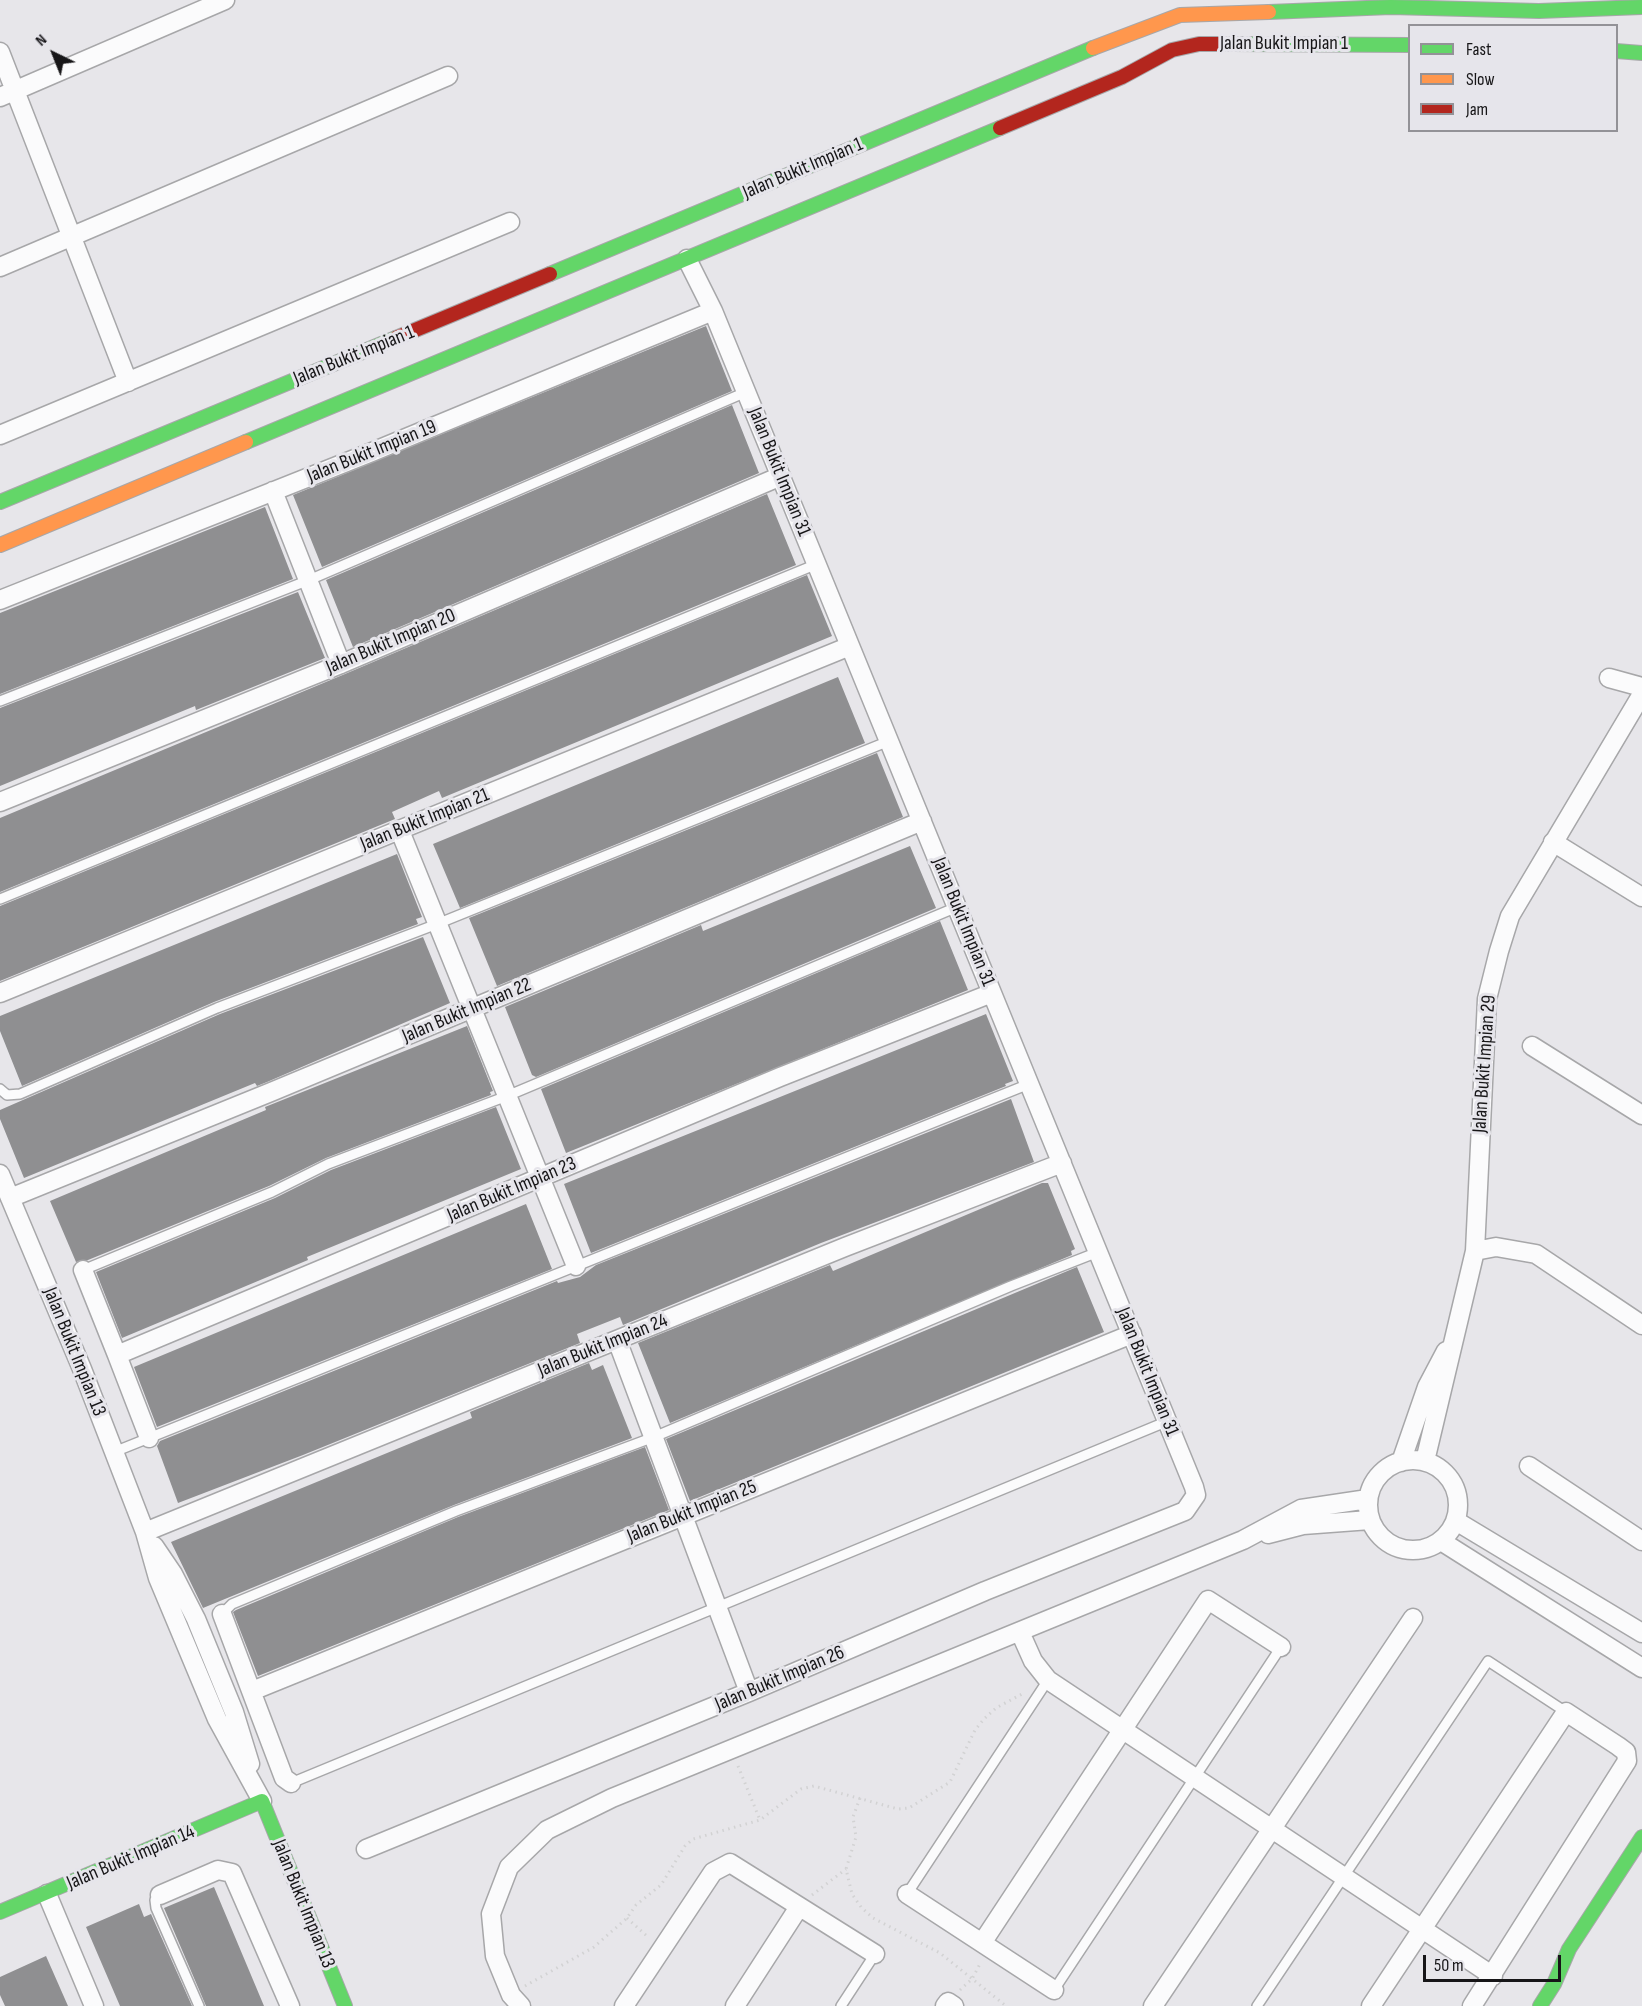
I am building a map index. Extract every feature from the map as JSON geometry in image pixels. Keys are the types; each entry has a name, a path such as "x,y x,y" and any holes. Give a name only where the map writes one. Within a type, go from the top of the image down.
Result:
{"street":[{"path":"7,94 225,0"},
{"name":"Jalan Bukit Impian 1","path":"0,502 1180,15 1391,7 1539,11 1642,7"},
{"name":"Jalan Bukit Impian 1","path":"0,545 1122,78 1172,50 1199,44 1408,45"},
{"path":"1618,51 1642,53"},
{"path":"0,52 7,94 71,237 128,382"},
{"path":"0,267 448,76"},
{"path":"687,259 700,233 723,203"},
{"path":"0,435 510,222"},
{"path":"632,241 663,246 687,259 713,311"},
{"name":"Jalan Bukit Impian 31","path":"713,311 1168,1421 1196,1495 1192,1505"},
{"name":"Jalan Bukit Impian 19","path":"0,600 713,311"},
{"name":"Jalan Bukit Impian 20","path":"0,802 341,664 781,476"},
{"path":"273,491 341,664"},
{"name":"Jalan Bukit Impian 21","path":"0,993 850,646"},
{"path":"1609,678 1642,687"},
{"name":"Jalan Bukit Impian 29","path":"1425,1461 1475,1251 1487,999 1510,916 1642,694"},
{"name":"Jalan Bukit Impian 22","path":"10,1198 472,1009 922,821"},
{"path":"400,831 576,1266"},
{"path":"1553,842 1642,897"},
{"name":"Jalan Bukit Impian 23","path":"117,1355 780,1077 992,993"},
{"path":"1532,1046 1642,1115"},
{"name":"Jalan Bukit Impian 24","path":"145,1532 845,1247 1062,1163"},
{"name":"Jalan Bukit Impian 13","path":"0,1174 145,1532 173,1574 196,1619 234,1712 262,1802 345,2006"},
{"path":"1475,1251 1496,1247 1536,1254 1642,1325"},
{"path":"83,1270 149,1438"},
{"name":"Jalan Bukit Impian 29","path":"1401,1462 1427,1387 1458,1328"},
{"name":"Jalan Bukit Impian 25","path":"252,1691 1132,1334"},
{"path":"617,1340 749,1692"},
{"path":"1425,1461 1439,1467 1450,1478 1457,1491 1459,1507 1456,1521 1442,1541 1429,1548 1400,1549 1387,1542 1370,1520 1368,1499 1376,1480 1391,1466 1401,1462 1425,1461"},
{"path":"1529,1466 1642,1541"},
{"path":"516,2001 495,1956 491,1914 509,1867 547,1830 612,1798 1243,1540 1301,1509 1368,1499"},
{"name":"Jalan Bukit Impian 26","path":"366,1848 749,1692 985,1591 1185,1511 1192,1505"},
{"path":"1243,1540 1303,1526 1370,1520"},
{"path":"1456,1521 1642,1633"},
{"path":"1442,1541 1521,1589 1642,1668"},
{"path":"1521,1589 1533,1566"},
{"path":"985,1945 1122,1729 1208,1600 1281,1647"},
{"path":"1593,1636 1608,1612"},
{"path":"222,1614 284,1778 291,1783"},
{"path":"1153,2006 1413,1618"},
{"path":"1020,1632 1033,1660 1048,1680 1493,1976"},
{"path":"1371,2006 1566,1712 1626,1752 1627,1761 1472,2006"},
{"name":"Jalan Bukit Impian 14","path":"0,1912 262,1802"},
{"path":"1540,2006 1554,1984 1569,1949 1642,1837"},
{"path":"624,2006 713,1872 730,1863 875,1954"},
{"path":"160,1895 218,1870 232,1873 290,2006"},
{"path":"47,1894 94,2006"},
{"path":"907,1894 1054,1990"},
{"path":"735,2006 800,1907"},
{"path":"1554,1984 1582,1957"}],"lane":[{"path":"0,701 309,580 746,392"},
{"path":"0,899 817,564"},
{"path":"0,1089 8,1095 20,1094 217,1008 437,924 889,741"},
{"path":"83,1270 272,1192 328,1164 507,1096 957,907"},
{"path":"114,1452 1029,1084"},
{"path":"222,1614 232,1604 456,1511 654,1437 1011,1286 1098,1252"},
{"path":"291,1783 1168,1421"},
{"path":"1054,1990 1281,1647"},
{"path":"1257,2006 1488,1661 1566,1712"},
{"path":"907,1894 1048,1680"},
{"path":"160,1895 155,1900 156,1908 199,2006"},
{"path":"841,2006 875,1954"}],"path":[{"path":"516,2001 551,1969 594,1947 627,1918 636,1905 661,1885 684,1846 693,1839 760,1820 801,1789 814,1786 898,1809 909,1808 950,1782 975,1730 984,1719 996,1708 1048,1680"},
{"path":"731,1750 760,1820"},
{"path":"800,1907 846,1869"},
{"path":"627,1918 663,1947"},
{"path":"949,2005 972,1979 985,1945"}],"building":[{"path":"706,326 732,391 322,567 293,495"},
{"path":"732,405 759,473 353,647 326,580"},
{"path":"767,494 796,565 0,892 0,818"},
{"path":"265,507 293,579 0,694 0,613"},
{"path":"807,575 832,636 442,798 439,791 392,812 395,819 0,981 0,906"},
{"path":"298,592 325,658 196,710 195,706 0,786 0,708"},
{"path":"838,677 865,743 460,908 433,844"},
{"path":"877,753 903,817 497,986 469,918"},
{"path":"910,846 936,908 536,1077 532,1075 505,1007 701,925 703,931"},
{"path":"397,854 422,917 416,919 418,924 214,1002 22,1086 0,1031 0,1016"},
{"path":"940,921 968,990 566,1153 541,1089"},
{"path":"423,937 450,1003 267,1082 257,1086 255,1083 24,1178 0,1119 0,1110 220,1014"},
{"path":"986,1014 1013,1081 1005,1084 1006,1086 591,1253 564,1184"},
{"path":"467,1026 493,1091 490,1092 491,1095 326,1158 269,1186 88,1260 76,1262 50,1201 266,1110 265,1107"},
{"path":"1011,1099 1034,1162 821,1243 623,1325 620,1317 577,1334 580,1343 178,1503 157,1446 160,1441 557,1281 558,1283 580,1277 596,1265"},
{"path":"496,1107 521,1169 307,1257 308,1260 122,1338 96,1272 275,1198 331,1170"},
{"path":"1042,1183 1048,1183 1075,1249 1071,1251 1072,1255 670,1423 638,1343 830,1265 833,1271"},
{"path":"526,1204 552,1269 157,1427 134,1367"},
{"path":"1077,1267 1104,1332 690,1501 666,1439"},
{"path":"589,1363 592,1370 603,1365 632,1438 454,1505 203,1608 171,1542 472,1418 470,1412"},
{"path":"645,1447 669,1510 258,1676 233,1612 236,1610 458,1517"},
{"path":"214,1887 264,2006 206,2006 164,1908"},
{"path":"139,1904 144,1917 151,1914 192,2006 120,2006 86,1927"},
{"path":"46,1956 68,2006 5,2006 0,1995 0,1977"}],"traffic: fast":[{"path":"1269,12 1391,7 1539,11 1642,7"},
{"path":"1232,44 1408,45"},
{"path":"550,274 1093,48"},
{"path":"1618,51 1642,53"},
{"path":"246,442 1000,128"},
{"path":"0,502 396,338"},
{"path":"0,1912 262,1801 345,2006"},
{"path":"1540,2006 1554,1984 1569,1949 1642,1837"}],"traffic: slow":[{"path":"1093,48 1180,15 1269,12"},
{"path":"0,545 246,442"}],"traffic: jam":[{"path":"1000,128 1122,77 1172,50 1199,44 1232,44"},
{"path":"396,338 550,274"}]}
